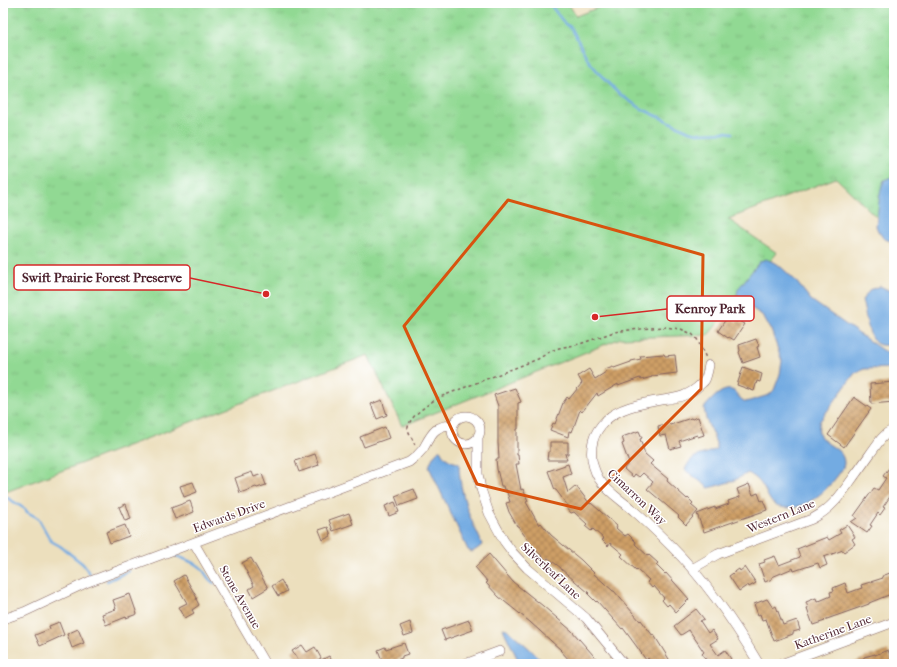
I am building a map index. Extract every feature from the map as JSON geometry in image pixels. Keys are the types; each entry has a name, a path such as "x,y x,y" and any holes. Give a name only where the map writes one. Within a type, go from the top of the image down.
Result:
{"street":[{"name":"Cimarron Way","path":"710,365 705,380 689,393 674,399 642,404 624,409 608,418 598,430 594,438 592,445 592,461 600,480 607,488 646,521 692,569 727,613 759,664"},
{"name":"Silverleaf Lane","path":"453,425 457,419 462,416 472,417 479,425 478,474 481,489 489,513 504,541 527,568 586,618 624,664"},
{"path":"453,425 452,434 459,442 465,444 470,443 478,436"},
{"name":"Edwards Drive","path":"3,619 24,612 88,582 409,462 416,457 433,432 440,427 453,425"},
{"name":"Western Lane","path":"692,569 718,554 820,515 832,506 881,440 887,433 894,429"},
{"name":"Stone Avenue","path":"194,543 265,664"},
{"name":"Katherine Lane","path":"781,664 894,622"},
{"path":"466,664 500,651"}],"path":[{"path":"416,446 408,429 409,422 430,403 440,397 538,359 559,348 580,344 614,332 664,327 681,329 692,334 697,339 710,365"}],"highlighted area":[{"path":"508,200 703,255 701,389 581,509 477,484 404,326"}],"green space":[{"path":"3,3 568,3 576,16 610,3 894,3 894,234 836,178 728,219 777,253 708,335 621,338 402,426 368,355 3,493"}],"water":[{"path":"894,176 894,242 884,239 876,226 880,193 884,180"},
{"path":"766,259 781,267 795,280 811,300 882,350 894,356 894,368 864,369 855,373 820,421 819,433 821,437 841,453 844,463 843,467 830,485 818,496 797,507 789,508 775,505 760,482 748,473 733,481 709,488 685,470 691,460 716,449 716,443 706,419 704,408 713,398 721,392 730,390 734,391 746,402 769,395 774,390 780,374 782,361 771,330 762,315 738,299 737,294 738,289 760,261"},
{"path":"880,286 892,292 894,297 893,344 877,344 872,338 868,328 862,300 870,290"},
{"path":"440,449 447,459 459,463 464,499 482,545 472,552 468,550 429,467 433,457"},
{"path":"503,628 507,629 545,664 520,664"}],"building":[{"path":"728,316 737,322 738,320 745,324 734,340 718,331"},
{"path":"756,339 759,346 757,347 760,357 743,363 739,352 739,345"},
{"path":"664,354 665,356 675,355 677,373 652,376 641,380 640,378 618,386 618,384 598,396 597,393 582,412 580,410 572,432 569,431 568,437 550,430 553,423 555,424 563,403 567,397 569,399 582,383 578,376 589,369 595,379 606,372 605,369 613,366 614,368 631,361 641,359 640,356"},
{"path":"743,367 762,374 760,382 757,381 754,391 737,385"},
{"path":"894,382 894,402 871,404 870,384"},
{"path":"515,388 521,402 518,403 517,429 517,455 519,464 516,464 521,490 523,489 528,501 526,502 539,525 541,523 551,535 581,560 594,574 614,591 640,621 641,620 653,636 654,635 672,664 653,664 648,658 646,660 623,628 622,629 597,601 596,602 588,594 589,593 561,568 548,558 546,560 537,551 517,526 509,512 506,503 510,502 506,489 504,490 503,486 501,486 497,469 496,459 499,459 498,406 494,395"},
{"path":"854,397 871,409 844,447 828,435"},
{"path":"382,400 387,415 377,419 371,404"},
{"path":"698,417 704,435 698,437 697,435 679,441 681,446 670,449 666,435 660,436 658,426 669,423 670,425"},
{"path":"385,427 389,438 364,447 360,437"},
{"path":"639,431 645,454 653,461 650,464 668,479 667,481 687,499 688,498 693,503 691,505 698,511 686,525 678,517 679,516 647,489 653,482 643,473 639,477 635,474 633,477 624,469 629,463 622,444 624,443 622,437"},
{"path":"550,442 568,442 568,454 565,454 567,460 547,460 548,452 550,452"},
{"path":"315,454 319,465 299,472 295,461"},
{"path":"568,464 571,474 563,477 568,493 576,486 590,504 591,503 617,526 616,528 625,536 628,534 636,542 635,544 658,563 656,565 665,574 666,573 689,599 676,612 669,604 667,606 662,600 664,598 654,586 652,588 647,582 649,580 621,556 623,554 610,543 608,546 602,540 604,539 593,529 591,531 585,526 587,524 574,512 571,513 566,507 568,506 555,490 548,471"},
{"path":"889,468 894,471 894,497 891,495 883,507 885,508 880,515 878,513 870,525 872,526 867,533 851,522 857,518 854,516 874,488 878,490 886,478 883,476"},
{"path":"252,472 254,477 262,474 266,485 240,493 235,478"},
{"path":"193,482 197,492 184,497 180,486"},
{"path":"749,484 753,495 758,493 767,510 704,532 697,514 715,507 715,509 729,504 728,501 740,497 737,489"},
{"path":"414,489 418,499 399,506 395,496"},
{"path":"190,501 194,512 175,519 171,508"},
{"path":"395,502 399,512 389,516 385,506"},
{"path":"126,504 131,519 125,521 119,507"},
{"path":"349,513 353,524 333,531 329,520"},
{"path":"125,525 129,536 110,543 106,532"},
{"path":"847,525 855,537 852,539 855,544 844,552 843,550 824,557 827,565 820,568 818,563 794,571 793,568 772,577 772,579 765,582 759,564 765,562 764,560 775,556 779,565 800,557 797,549 827,537 829,540 841,533 839,530"},
{"path":"328,527 331,536 323,540 319,530"},
{"path":"489,554 513,582 572,631 601,664 575,664 572,661 571,662 561,650 530,622 499,597 486,583 488,582 475,567"},
{"path":"251,558 268,588 253,597 249,589 254,586 242,563"},
{"path":"745,567 756,583 749,587 748,585 739,591 729,576"},
{"path":"890,573 894,584 894,591 890,593 891,594 813,625 806,602 816,598 817,602 831,596 830,592 834,591 833,588 845,583 848,593 862,588 861,585 883,578 882,576"},
{"path":"184,575 197,598 196,599 199,605 192,610 194,613 185,618 179,607 187,603 174,581"},
{"path":"281,580 287,591 278,596 272,586"},
{"path":"130,594 137,614 106,625 102,614 116,609 113,600"},
{"path":"767,599 773,608 776,606 783,625 797,620 800,630 774,641 766,619 762,620 760,614 758,615 754,604"},
{"path":"696,609 704,619 700,621 708,633 712,630 718,639 710,644 718,655 725,650 731,659 722,664 709,664 702,654 704,652 689,630 681,635 674,626"},
{"path":"469,620 473,630 445,640 441,630"},
{"path":"59,622 64,635 40,646 35,635 50,629 49,626"},
{"path":"410,622 413,633 404,636 400,626"},
{"path":"78,629 84,643 72,648 67,634"},
{"path":"404,643 408,654 394,661 393,659 383,663 378,650"},
{"path":"302,645 307,652 315,647 321,658 311,664 291,664 298,660 292,651"},
{"path":"888,650 893,664 851,664 864,657"},
{"path":"329,656 334,664 314,664"}],"waterway":[{"path":"549,3 565,24 572,29 588,60 619,94 642,109 689,131 698,133 733,133"},
{"path":"3,495 38,518 51,541 83,564 90,574"},
{"path":"172,554 199,566 214,583"},
{"path":"107,581 129,571"}],"place":[{"name":"Swift Prairie Forest Preserve","path":"266,294"},
{"name":"Kenroy Park","path":"595,317"}]}
